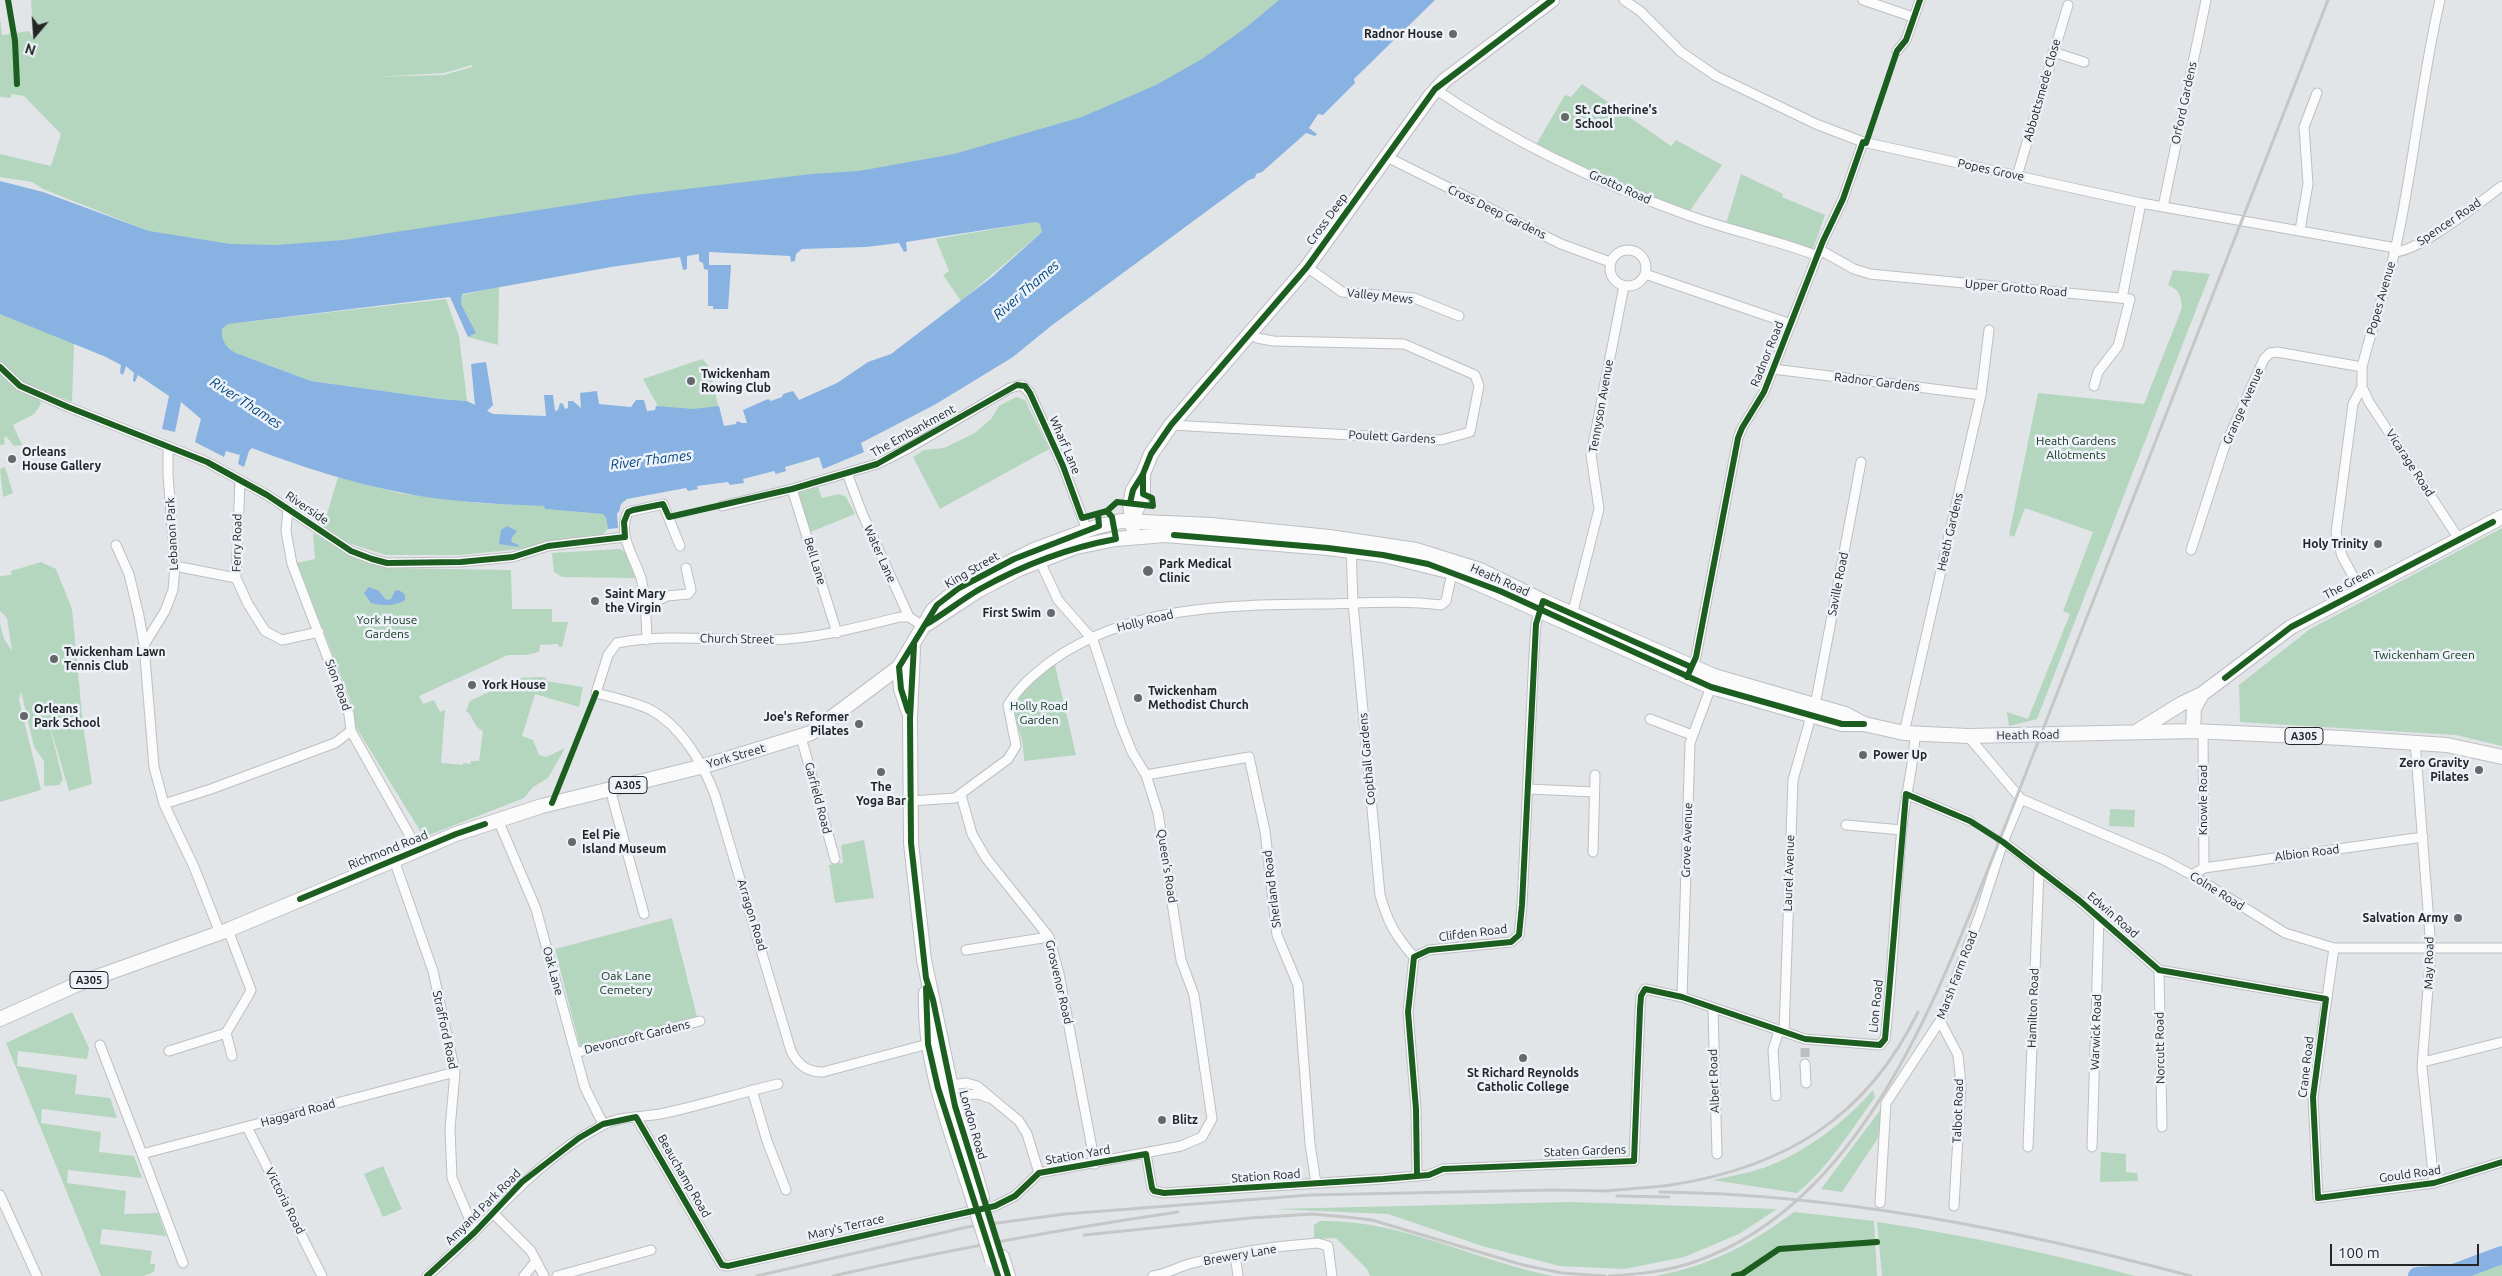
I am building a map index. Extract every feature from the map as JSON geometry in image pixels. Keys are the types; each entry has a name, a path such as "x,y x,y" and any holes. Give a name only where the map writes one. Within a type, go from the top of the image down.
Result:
{"main road":[{"name":"Cross Deep","path":"1133,536 1132,520 1143,494 1144,474 1151,454 1171,425 1307,267 1435,89 1552,0"},
{"name":"The Green","path":"2139,731 2180,704 2202,694 2292,626 2360,589 2502,517"},
{"name":"Heath Road","path":"1132,520 1211,525 1351,546 1401,559 1453,566 1689,672 1712,681 1812,711 1842,724 1864,724 1910,733 1968,736 2198,731"},
{"name":"King Street","path":"923,626 937,605 959,588 1037,555 1087,530 1132,520"},
{"name":"Heath Road","path":"1133,536 1204,537 1351,546"},
{"name":"King Street","path":"1037,555 1133,536"},
{"name":"Heath Road","path":"1453,566 1539,611 1571,619"},
{"name":"London Road","path":"910,718 901,693 899,667 914,645 923,626"},
{"name":"London Road","path":"914,645 910,718 912,862 934,1043 944,1086 997,1259 998,1276"},
{"name":"York Street","path":"552,803 704,766 801,737 822,726 899,667"},
{"path":"2198,731 2194,708 2202,694"},
{"name":"A305","path":"2198,731 2415,742 2447,745 2502,758"},
{"name":"Richmond Road","path":"0,1019 80,983 224,932 418,850 498,820 552,803"},
{"name":"London Road","path":"944,1086 955,1106 978,1198"},
{"name":"London Road","path":"997,1259 1008,1276"}],"street":[{"name":"Popes Grove","path":"1624,0 1644,15 1681,52 1716,76 1816,124 1862,142 2141,203 2300,230 2395,250"},
{"path":"1863,0 1913,17"},
{"path":"1897,51 1906,40 1920,0"},
{"name":"Orford Gardens","path":"2163,207 2206,0"},
{"name":"Popes Avenue","path":"2360,589 2342,556 2336,533 2353,404 2362,387 2362,367 2395,250 2410,173 2424,79 2440,0"},
{"name":"Abbottsmede Close","path":"2017,176 2068,5"},
{"path":"2053,52 2084,62"},
{"name":"Grotto Road","path":"1435,89 1524,144 1634,194 1690,216 1819,253"},
{"path":"2300,230 2308,184 2304,126 2317,93"},
{"name":"Radnor Road","path":"1689,672 1696,657 1738,438 1764,392 1819,253 1843,199 1862,142"},
{"name":"Cross Deep Gardens","path":"1386,157 1561,244 1610,262"},
{"name":"Spencer Road","path":"2395,250 2401,252 2417,245 2502,186"},
{"path":"2094,386 2098,372 2118,346 2130,299 2122,298 2141,203"},
{"path":"1631,249 1643,259 1645,274 1635,285 1624,286 1613,278 1610,262 1615,254 1631,249"},
{"name":"Upper Grotto Road","path":"1819,253 1870,274 2122,298"},
{"name":"Valley Mews","path":"1307,267 1342,292 1414,298 1459,316"},
{"path":"1645,274 1791,324"},
{"name":"Tennyson Avenue","path":"1571,619 1598,509 1591,455 1624,286"},
{"name":"Heath Gardens","path":"1910,733 1982,395 1989,330"},
{"name":"Poulett Gardens","path":"1171,425 1441,440 1470,432 1479,386 1475,375 1404,344 1273,341 1257,338 1249,333"},
{"name":"Grange Avenue","path":"2191,550 2224,448 2264,359 2270,353 2277,352 2362,367"},
{"name":"Riverside","path":"0,367 20,386 207,462 288,509 351,551 387,563 460,562 513,557 548,546 625,537"},
{"name":"Radnor Gardens","path":"1774,368 1982,395"},
{"name":"The Embankment","path":"722,506 792,489 877,464 1010,388 1022,385"},
{"name":"Wharf Lane","path":"1022,385 1030,393 1041,416 1063,466 1087,530"},
{"name":"Vicarage Road","path":"2362,387 2369,402 2460,539"},
{"name":"Lebanon Park","path":"144,645 165,611 173,590 176,566 168,475 168,446"},
{"name":"Saville Road","path":"1812,711 1861,462"},
{"name":"Water Lane","path":"847,473 862,513 908,617"},
{"name":"Ferry Road","path":"240,480 236,578 257,621 271,636 282,640 319,632"},
{"name":"Bell Lane","path":"792,489 836,633"},
{"path":"646,640 645,607 641,578 625,537 624,522 628,512 663,504 680,546"},
{"name":"Sion Road","path":"288,509 286,531 292,564 349,714 351,731 418,850"},
{"path":"116,545 134,589 144,645 154,767 164,804 251,990 226,1033 169,1051"},
{"name":"Copthall Gardens","path":"1351,546 1353,603 1380,895 1387,921 1394,934 1414,956"},
{"name":"Queen's Road","path":"1037,555 1058,600 1091,637 1120,725 1132,752 1146,775 1158,813 1181,960 1194,995 1212,1119 1202,1137 1181,1146 1146,1154"},
{"path":"176,566 236,578"},
{"name":"Holly Road","path":"910,801 955,798 1008,759 1015,750 1016,742 1008,705 1018,689 1065,651 1091,637 1140,620 1193,610 1244,606 1415,601 1444,604 1453,566"},
{"path":"645,607 667,596 688,594 690,590 686,568"},
{"name":"Clifden Road","path":"1414,956 1437,949 1511,942 1518,935 1522,905 1534,654 1539,611"},
{"name":"Church Street","path":"596,693 608,655 617,643 646,640 769,640 836,633 900,617 908,617"},
{"path":"908,617 923,626"},
{"name":"Grove Avenue","path":"1682,997 1692,735 1712,681"},
{"name":"Arragon Road","path":"596,693 649,709 661,716 704,766 715,795 791,1051 797,1062 809,1070 823,1072 934,1043"},
{"name":"Laurel Avenue","path":"1776,1096 1773,1050 1782,1031 1792,780 1812,711"},
{"path":"1650,719 1692,735"},
{"path":"164,804 211,789 335,743 351,731"},
{"name":"Knowle Road","path":"2198,731 2204,868"},
{"name":"Lion Road","path":"1682,997 1782,1031 1805,1043 1880,1046 1885,1039 1902,830 1906,794 1913,768 1910,733"},
{"name":"Colne Road","path":"1968,736 2021,799 2162,859 2192,875 2285,933 2334,948 2431,950 2502,948"},
{"name":"Garfield Road","path":"801,737 835,859"},
{"name":"May Road","path":"2415,742 2431,950 2423,1062 2434,1183"},
{"name":"Sherland Road","path":"1146,775 1249,757 1265,831 1277,935 1298,986 1310,1144 1316,1183"},
{"path":"1593,852 1595,775"},
{"path":"610,789 644,914"},
{"path":"1528,789 1594,792"},
{"path":"1906,794 1970,821"},
{"name":"Grosvenor Road","path":"961,795 972,834 986,858 1049,937 1059,974 1095,1164"},
{"name":"Marsh Farm Road","path":"1880,1203 1886,1103 1940,1021 1980,914 2002,841 2021,799"},
{"name":"Oak Lane","path":"498,820 536,909 585,1088 603,1124"},
{"path":"1846,824 1902,830"},
{"name":"Albion Road","path":"2192,875 2204,868 2423,838"},
{"name":"Edwin Road","path":"2002,841 2099,917 2159,970"},
{"name":"Strafford Road","path":"394,860 433,971 455,1072 450,1130 452,1178 475,1232"},
{"name":"Hamilton Road","path":"2028,1147 2039,870"},
{"name":"Warwick Road","path":"2092,1147 2099,917"},
{"path":"966,950 1049,937"},
{"name":"Crane Road","path":"2318,1198 2313,1097 2334,948"},
{"path":"1414,956 1408,1012 1416,1108 1417,1175"},
{"path":"2159,970 2326,999"},
{"name":"Norcutt Road","path":"2159,970 2162,1127"},
{"name":"Staten Gardens","path":"1417,1175 1443,1170 1634,1161 1641,996 1645,989 1682,997"},
{"name":"Albert Road","path":"1713,1008 1717,1154"},
{"name":"Devoncroft Gardens","path":"575,1053 700,1021"},
{"name":"Talbot Road","path":"1940,1021 1958,1055 1961,1084 1954,1206"},
{"path":"226,1033 232,1056"},
{"path":"2423,1062 2502,1042"},
{"path":"100,1045 183,1263"},
{"path":"1805,1064 1806,1083"},
{"name":"Haggard Road","path":"142,1154 455,1072"},
{"path":"944,1086 967,1083 977,1086 1023,1126 1039,1174"},
{"name":"Amyand Park Road","path":"427,1276 475,1232 522,1182 579,1138 603,1124 660,1114 778,1084"},
{"path":"752,1090 767,1141 786,1190"},
{"path":"955,1106 960,1097 972,1094 994,1101"},
{"name":"Beauchamp Road","path":"636,1117 712,1247"},
{"name":"Victoria Road","path":"247,1127 322,1276"},
{"name":"Station Yard","path":"996,1206 1015,1196 1039,1174 1146,1154"},
{"name":"Station Road","path":"1146,1154 1152,1188 1158,1193 1417,1175"},
{"name":"Gould Road","path":"2318,1198 2434,1183 2502,1162"},
{"path":"1,1198 37,1276"},
{"name":"Mary's Terrace","path":"712,1247 722,1265 728,1266 996,1206"},
{"path":"494,1213 531,1251 544,1276"},
{"name":"Brewery Lane","path":"1152,1276 1167,1273 1187,1265 1235,1254 1299,1244 1318,1243 1328,1246 1332,1276"},
{"path":"557,1276 652,1250"},
{"path":"1235,1254 1238,1276"},
{"path":"524,1276 536,1261"}],"green space":[{"path":"31,0 1286,0 1216,59 1123,106 913,169 462,232 212,252 147,234 146,230 43,189 32,182 0,177 0,154 51,166 61,134 24,96 11,94 11,98 0,97 0,19 2,35 29,31 33,38","holes":["472,65 472,67 444,75 375,77 444,73"]},
{"path":"1582,84 1671,146 1676,140 1722,165 1689,212 1628,189 1536,145 1565,95 1571,97"},
{"path":"1741,174 1783,194 1782,197 1825,215 1813,249 1726,224"},
{"path":"1036,222 1040,224 1042,232 961,301 943,275 949,271 936,239"},
{"name":"Heath Gardens Allotments","path":"2173,270 2210,274 2037,719 2009,726 2007,712 2028,719 2070,614 2063,611 2093,532 2025,508 2014,537 2009,535 2038,393 2144,404 2182,308 2179,294 2168,285"},
{"path":"499,287 498,345 468,337 476,333 461,304 462,295"},
{"path":"446,299 459,336 467,401 311,381 236,353 229,349 222,336 222,328 228,324"},
{"path":"0,305 55,328 55,336 74,343 72,402 33,386 41,404 34,414 13,425 22,445 14,446 6,436 4,438 5,444 0,445"},
{"path":"702,359 709,366 723,426 666,421 643,379"},
{"path":"1016,397 1025,400 1049,449 940,509 913,457 924,450 944,448 975,433 991,419 999,406"},
{"path":"5,467 13,493 3,497 0,469"},
{"path":"338,477 399,493 478,503 544,506 545,509 604,514 608,529 603,534 520,549 460,555 386,555 351,544 323,528"},
{"path":"818,487 822,498 839,494 846,497 855,514 808,533 797,493"},
{"name":"Twickenham Green","path":"2502,528 2502,746 2456,735 2240,722 2239,685 2310,629"},
{"name":"York House Gardens","path":"313,533 353,557 387,568 511,570 512,609 552,609 552,622 568,622 562,647 559,647 558,644 540,645 539,652 526,655 508,655 419,696 423,704 434,700 440,712 445,710 441,763 463,765 463,763 471,764 471,761 479,761 483,731 479,729 466,711 470,701 519,678 542,677 546,678 546,681 583,687 579,707 535,694 522,736 533,740 539,755 546,757 565,748 548,778 533,787 524,798 424,837 354,724 351,701 297,563 315,559"},
{"path":"620,549 628,554 635,578 562,577 554,572 552,553"},
{"path":"41,562 56,569 72,609 83,725 92,784 69,791 47,716 63,780 59,785 44,786 44,761 34,747 21,691 19,700 41,790 0,802 0,623 4,639 12,651 7,618 0,611 0,576 12,575 11,571"},
{"name":"Holly Road Garden","path":"1054,661 1076,755 1024,761 1021,735 1013,711 1014,700"},
{"path":"2110,809 2135,810 2134,827 2109,826"},
{"path":"864,840 874,898 835,903 829,865 843,863 841,845"},
{"name":"Oak Lane Cemetery","path":"672,918 697,1017 580,1047 555,949"},
{"path":"72,1012 89,1048 87,1059 18,1051 17,1066 77,1075 75,1094 110,1098 117,1118 42,1109 41,1123 101,1132 99,1152 134,1156 142,1178 68,1170 67,1183 126,1191 124,1214 158,1213 166,1236 102,1229 100,1244 152,1251 150,1264 155,1264 154,1272 143,1276 101,1276 6,1043"},
{"path":"1873,1090 1875,1097 1839,1148 1809,1183 1797,1193 1713,1180 1760,1169 1796,1153 1824,1135"},
{"path":"1881,1109 1878,1138 1842,1192 1821,1189"},
{"path":"2101,1152 2126,1154 2126,1172 2137,1173 2138,1181 2100,1182"},
{"path":"383,1166 402,1209 383,1217 364,1174"},
{"path":"1570,1202 1777,1209 1739,1234 1684,1257 1624,1269 1560,1266 1482,1246 1388,1214 1275,1209"},
{"path":"1794,1212 1874,1221 1877,1276 1656,1276 1712,1260 1745,1244"},
{"path":"1320,1221 1350,1222 1409,1234 1495,1261 1553,1276 1370,1276 1367,1269 1336,1238 1314,1239 1314,1225"},
{"path":"1877,1222 2006,1245 2135,1276 1882,1276"},
{"path":"2502,1264 2502,1276 2471,1276"}],"water":[{"name":"River Thames","path":"1279,0 1435,0 1354,79 1355,83 1323,115 1318,114 1309,128 1317,134 1315,136 1306,133 1262,172 1256,174 1255,178 1249,180 1051,326 1013,357 936,404 861,443 864,452 823,469 819,457 785,467 786,471 776,474 774,471 743,479 744,483 730,485 728,482 697,486 698,489 688,491 686,488 627,499 621,504 617,513 618,528 608,529 606,517 603,514 545,509 544,506 453,500 380,488 324,473 252,448 249,451 244,467 238,464 240,455 226,451 224,457 195,442 201,419 181,402 175,432 162,429 169,396 138,375 135,382 133,381 134,373 126,366 123,375 120,373 121,365 106,357 0,314 0,181 43,192 149,231 230,244 276,245 344,240 636,195 812,174 859,171 954,154 1082,117 1156,85 1202,59 1248,26","holes":["1036,222 1040,224 1042,232 992,277 891,354 868,362 837,383 799,400 793,391 783,394 782,397 771,401 768,399 743,410 747,423 737,421 736,424 724,426 719,406 693,409 656,406 655,410 647,411 644,400 636,400 631,407 599,404 597,391 580,393 581,408 573,401 568,401 568,408 565,409 563,404 560,403 558,410 555,411 553,395 544,395 546,416 493,414 487,411 493,405 486,362 471,364 475,405 467,401 311,381 236,353 229,349 222,337 222,329 228,324 450,297 468,337 476,333 461,304 462,294 611,267 680,257 683,270 687,269 687,256 699,254 699,261 703,263 704,269 708,270 708,306 713,306 713,309 728,309 731,265 709,265 709,252 790,256 791,262 795,261 796,254 802,249 866,247 899,243 904,252 907,251 906,242"]},
{"path":"507,526 517,531 512,537 511,542 519,545 518,547 499,544 501,530"},
{"path":"369,587 379,591 386,600 391,599 395,591 399,590 405,595 405,600 389,605 371,603 364,593"}],"waterway":[{"path":"2417,1276 2451,1274 2502,1255"}],"tunnel":[{"path":"1805,1048 1805,1064"}],"railway":[{"path":"1609,1276 1671,1269 1691,1263 1751,1235 1802,1196 1847,1147 1885,1091 1918,1030 1948,968 2328,0"},
{"path":"1603,1191 1671,1185 1713,1177 1751,1165 1786,1150 1818,1131 1848,1108 1874,1081 1897,1049 1918,1012"},
{"path":"757,1276 967,1227 1065,1214 1310,1195 1551,1190 1610,1191"},
{"path":"1660,1192 1727,1194 1861,1207 1994,1230 2126,1259 2191,1276"},
{"path":"1617,1196 1669,1197"},
{"path":"833,1276 1005,1241 1178,1212"},
{"path":"1084,1235 1250,1218 1312,1214 1372,1220 1523,1265 1562,1273 1605,1276"}],"cycle path":[{"path":"8,0 15,41 17,84"},
{"path":"1130,503 1133,490 1143,474 1151,454 1171,425 1307,267 1435,89 1552,0"},
{"path":"1687,677 1696,657 1738,438 1764,392 1823,241 1843,199 1863,142 1866,143 1897,51 1906,40 1920,0"},
{"path":"0,367 20,386 207,462 267,495 351,551 387,563 461,562 513,557 548,546 625,537 624,522 628,512 633,510 663,504 669,517 792,489 877,464 1017,385 1025,386 1030,393 1063,466 1082,518 1107,511 1117,502 1153,506 1152,498 1143,494 1143,474"},
{"path":"925,625 980,589 1013,572 1063,552 1116,539 1112,517 1107,511"},
{"path":"908,711 901,689 899,667 937,605 959,588 1014,559 1099,526 1098,514"},
{"path":"2225,678 2291,627 2493,522"},
{"path":"1174,535 1328,548 1383,555 1428,564 1500,591 1711,687 1842,724 1864,724"},
{"path":"1417,1175 1416,1109 1408,1012 1414,957 1429,950 1511,942 1519,935 1536,624 1543,601 1691,667"},
{"path":"914,645 910,718 911,843 926,978 933,1000 955,1106 1008,1276"},
{"path":"552,803 596,693"},
{"path":"427,1276 475,1232 522,1182 579,1138 603,1124 636,1117 722,1265 728,1266 995,1206 1015,1196 1039,1173 1146,1154 1152,1188 1154,1191 1164,1193 1383,1179 1429,1175 1443,1169 1634,1161 1640,1009 1641,996 1645,989 1682,997 1805,1039 1880,1045 1885,1039 1906,794 1970,821 2003,842 2080,901 2159,970 2326,999 2313,1097 2318,1198 2434,1183 2502,1162"},
{"path":"300,899 456,834 485,824"},
{"path":"926,988 928,1044 938,1088 998,1276"},
{"path":"1734,1276 1742,1274 1779,1249 1877,1242"}],"place":[{"name":"Radnor House","path":"1453,34"},
{"name":"St. Catherine's School","path":"1565,117"},
{"name":"Twickenham Rowing Club","path":"691,381"},
{"name":"Orleans House Gallery","path":"12,459"},
{"name":"Holy Trinity","path":"2378,544"},
{"name":"Park Medical Clinic","path":"1148,571"},
{"name":"Saint Mary the Virgin","path":"595,601"},
{"name":"First Swim","path":"1051,613"},
{"name":"Twickenham Lawn Tennis Club","path":"54,659"},
{"name":"York House","path":"472,685"},
{"name":"Twickenham Methodist Church","path":"1138,698"},
{"name":"Orleans Park School","path":"24,716"},
{"name":"Joe's Reformer Pilates","path":"859,724"},
{"name":"Power Up","path":"1863,755"},
{"name":"Zero Gravity Pilates","path":"2479,770"},
{"name":"The Yoga Bar","path":"881,772"},
{"name":"Eel Pie Island Museum","path":"572,842"},
{"name":"Salvation Army","path":"2458,918"},
{"name":"St Richard Reynolds Catholic College","path":"1523,1058"},
{"name":"Blitz","path":"1162,1120"}]}
